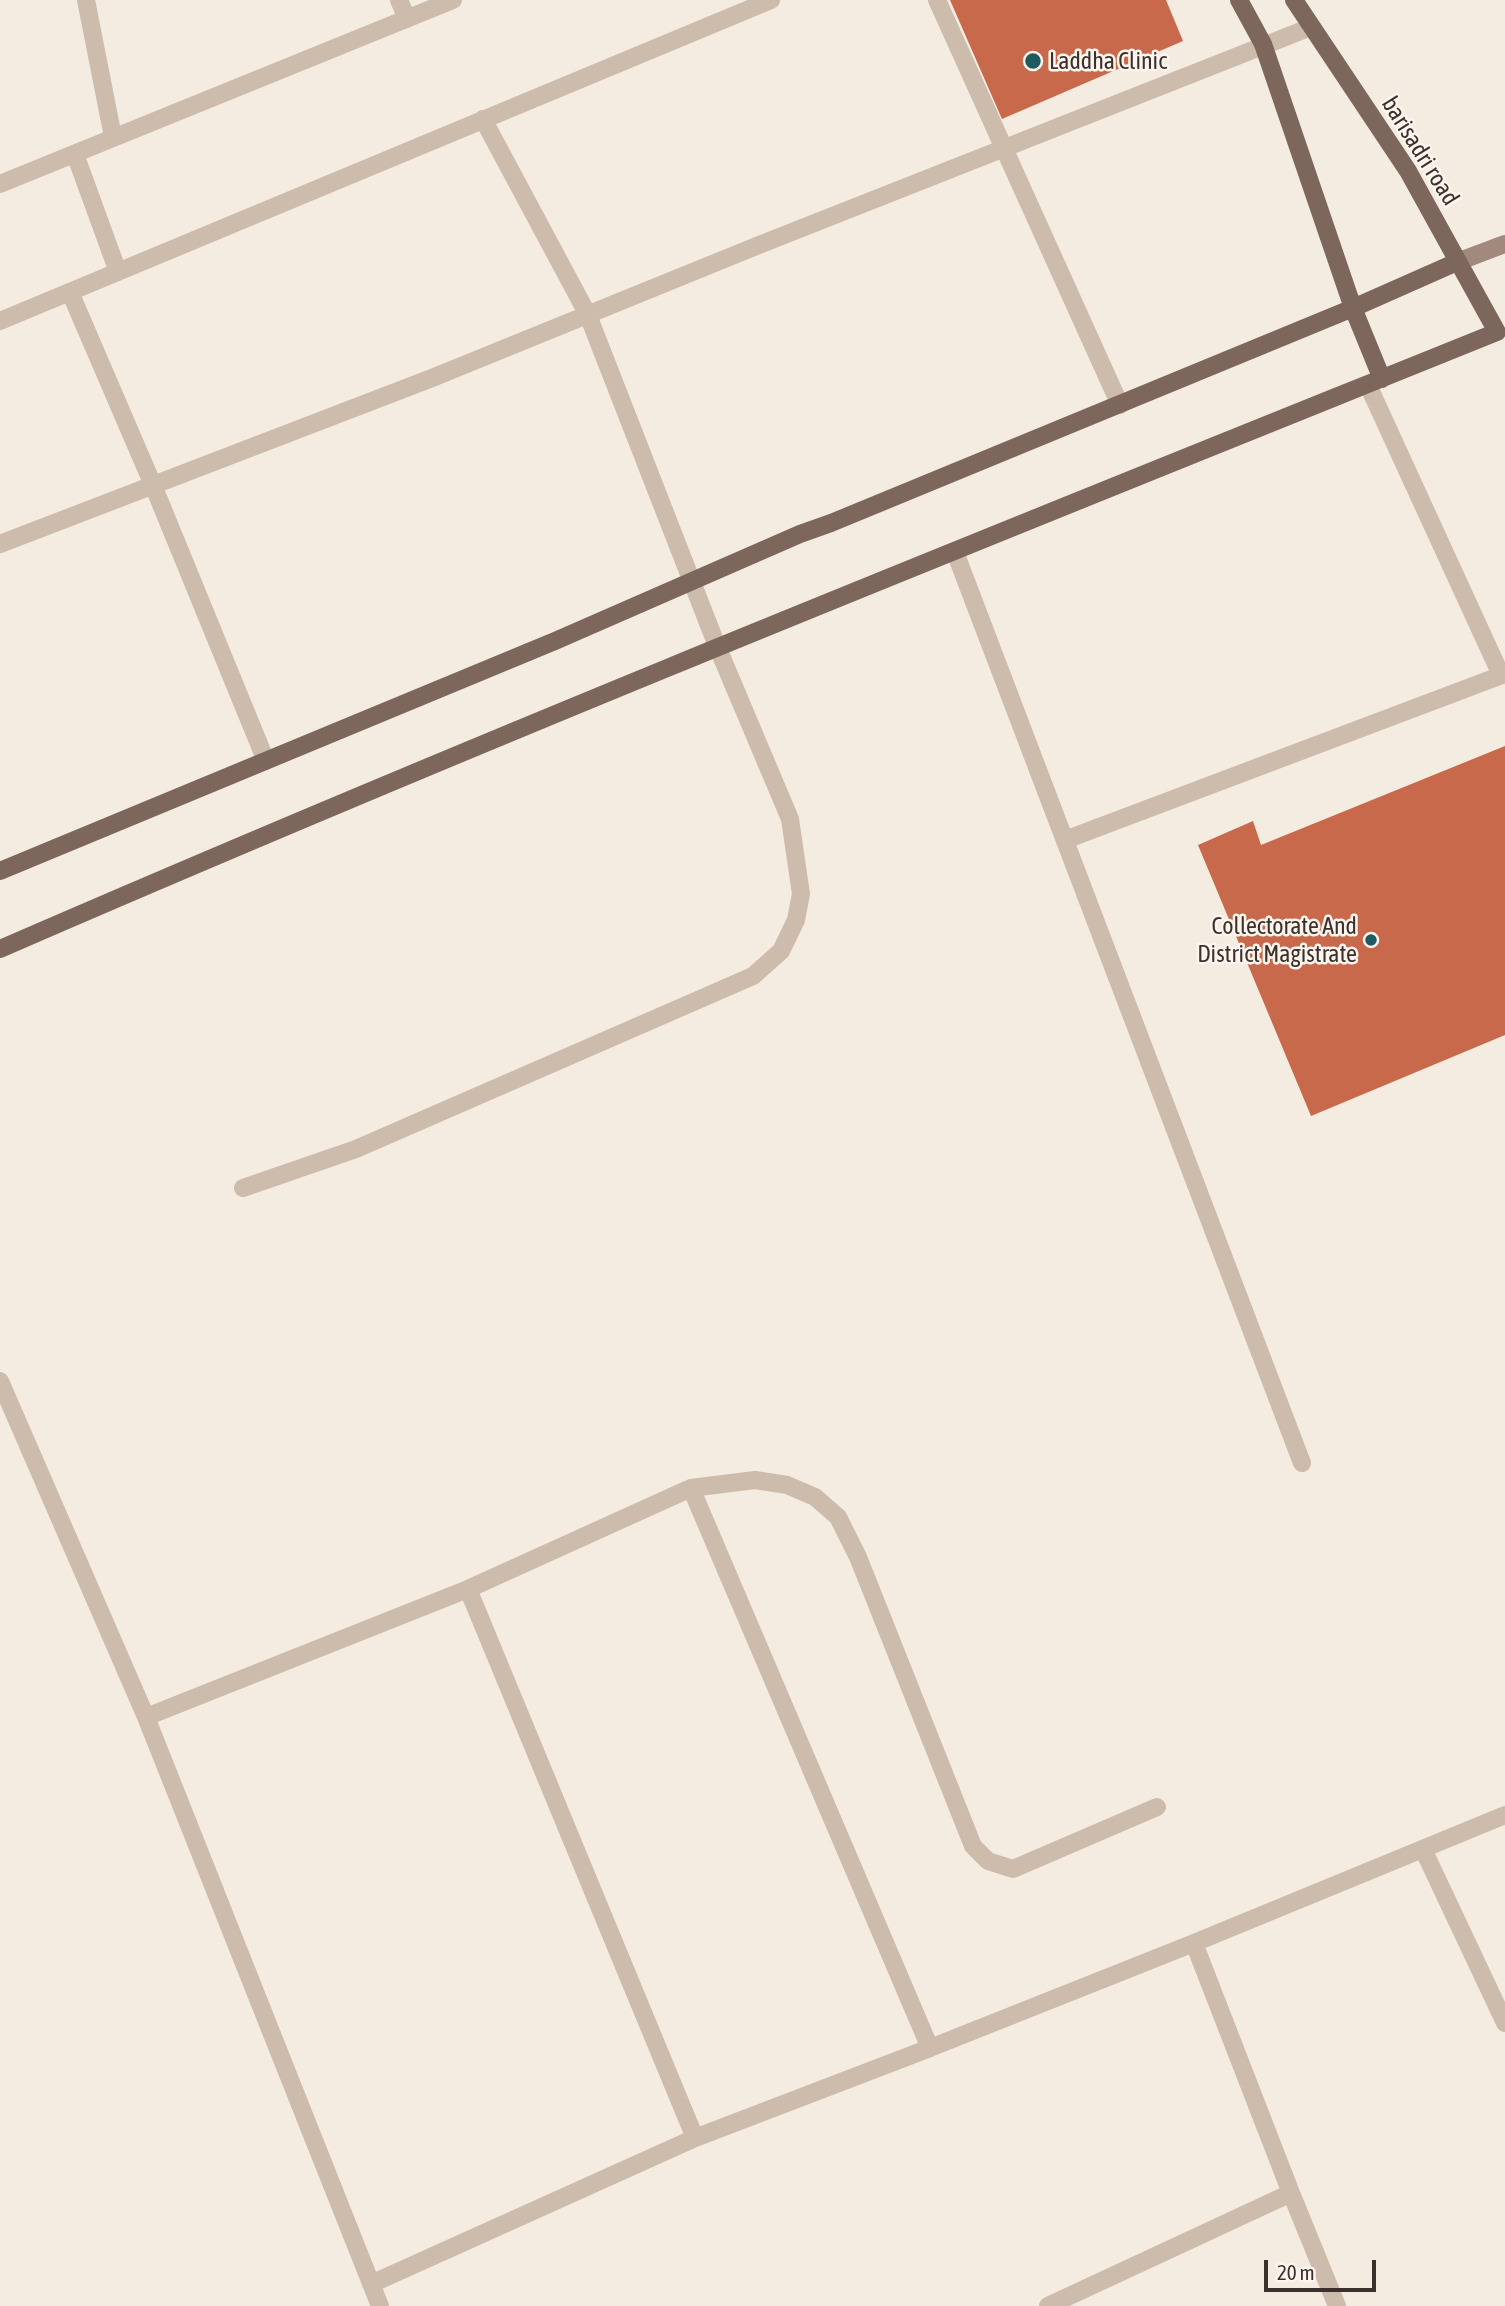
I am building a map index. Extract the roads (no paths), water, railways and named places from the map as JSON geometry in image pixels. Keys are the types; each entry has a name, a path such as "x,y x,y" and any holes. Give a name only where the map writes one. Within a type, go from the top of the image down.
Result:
{"main road":[{"path":"1239,0 1263,44 1353,308 1375,382"},
{"name":"barisadri road","path":"1293,0 1408,171 1457,262 1501,330"},
{"path":"0,871 555,641 800,534 1120,405 1505,244"},
{"path":"0,949 255,838 718,646 1501,330"}],"street":[{"path":"86,0 113,137"},
{"path":"399,0 407,19"},
{"path":"0,184 453,0"},
{"path":"0,321 771,0"},
{"path":"937,0 1120,405"},
{"path":"0,544 432,378 1311,27"},
{"path":"243,1188 356,1149 753,976 781,951 796,920 801,894 790,819 718,646 588,314 483,119"},
{"path":"75,154 118,272"},
{"path":"70,292 153,485 266,761"},
{"path":"1065,840 1503,675 1375,382"},
{"path":"955,552 1301,1463"},
{"path":"0,1381 146,1717 380,2306"},
{"path":"146,1717 468,1589 691,1488 755,1480 787,1485 815,1497 838,1517 858,1557 973,1846 988,1861 1013,1869 1157,1807"},
{"path":"691,1488 930,2048"},
{"path":"468,1589 695,2138"},
{"path":"371,2284 695,2138 1194,1944 1505,1815"},
{"path":"1423,1849 1505,2023"},
{"path":"1194,1944 1337,2306"},
{"path":"1048,2306 1291,2193"}],"place":[{"name":"Laddha Clinic","path":"1033,61"},
{"name":"Collectorate And District Magistrate","path":"1371,940"}]}
